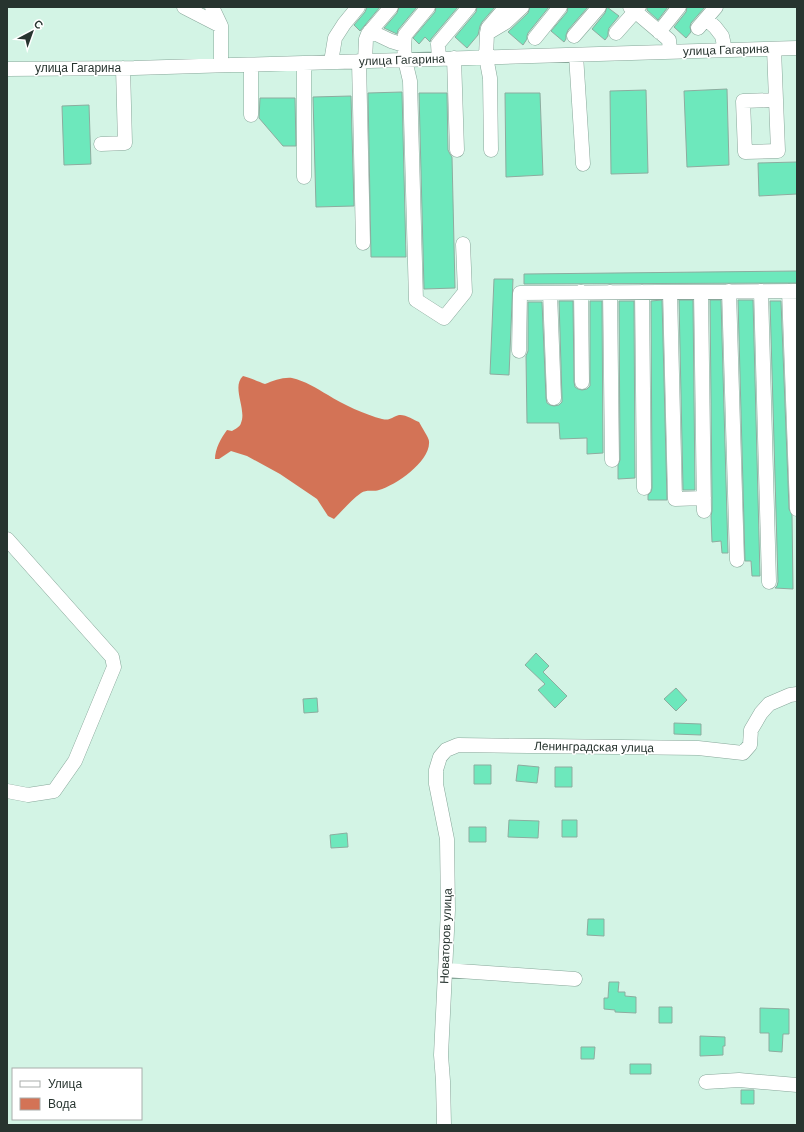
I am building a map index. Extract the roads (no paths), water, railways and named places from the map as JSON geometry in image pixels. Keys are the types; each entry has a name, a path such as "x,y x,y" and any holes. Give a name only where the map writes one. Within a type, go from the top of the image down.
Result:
{"street":[{"path":"184,7 221,26"},
{"path":"212,7 221,26 221,65"},
{"path":"363,242 362,61 366,39 370,31 391,7"},
{"path":"428,7 405,35 404,45 405,60 410,81 416,300 444,318 465,292 463,244"},
{"path":"439,59 438,44 469,7"},
{"path":"491,150 490,78 486,57 487,33 488,28 506,7"},
{"path":"487,33 495,30 506,22 522,7"},
{"path":"535,38 560,7"},
{"path":"574,36 599,7"},
{"path":"658,32 679,7"},
{"path":"716,7 702,23 715,27 722,36 725,50"},
{"path":"331,62 335,38 352,9"},
{"path":"616,33 635,9 658,32 669,40 670,52"},
{"path":"370,31 391,41 404,45"},
{"name":"улица Гагарина","path":"7,69 304,64 797,48"},
{"path":"774,49 776,100"},
{"path":"576,55 583,164"},
{"path":"454,58 457,150"},
{"path":"304,64 304,177"},
{"path":"251,65 251,115"},
{"path":"101,144 125,143 123,68"},
{"path":"729,291 737,560"},
{"path":"761,291 769,582"},
{"path":"519,351 520,293 793,291 797,509"},
{"path":"581,292 582,382"},
{"path":"610,292 612,460"},
{"path":"642,292 644,488"},
{"path":"670,292 675,499 704,505 701,292"},
{"path":"550,293 554,398"},
{"path":"7,538 112,657 114,667 75,761 54,791 28,795 7,791"},
{"name":"Ленинградская улица","path":"446,750 458,745 698,748 743,753 750,745 752,730 761,713 769,704 790,695 797,694"},
{"name":"Новаторов улица","path":"444,1125 441,1056 448,910 447,839 436,784 436,770 440,757 446,750"},
{"path":"445,970 575,979"},
{"path":"706,1082 739,1080 797,1085"}],"water":[{"path":"243,376 265,384 292,378 310,385 362,412 382,419 387,420 399,415 407,416 419,422 429,439 428,449 419,464 403,478 379,490 365,491 361,493 334,519 328,516 317,499 280,474 247,456 231,451 219,459 215,459 216,451 227,430 232,431 239,427 241,423 242,411 238,386"}]}
